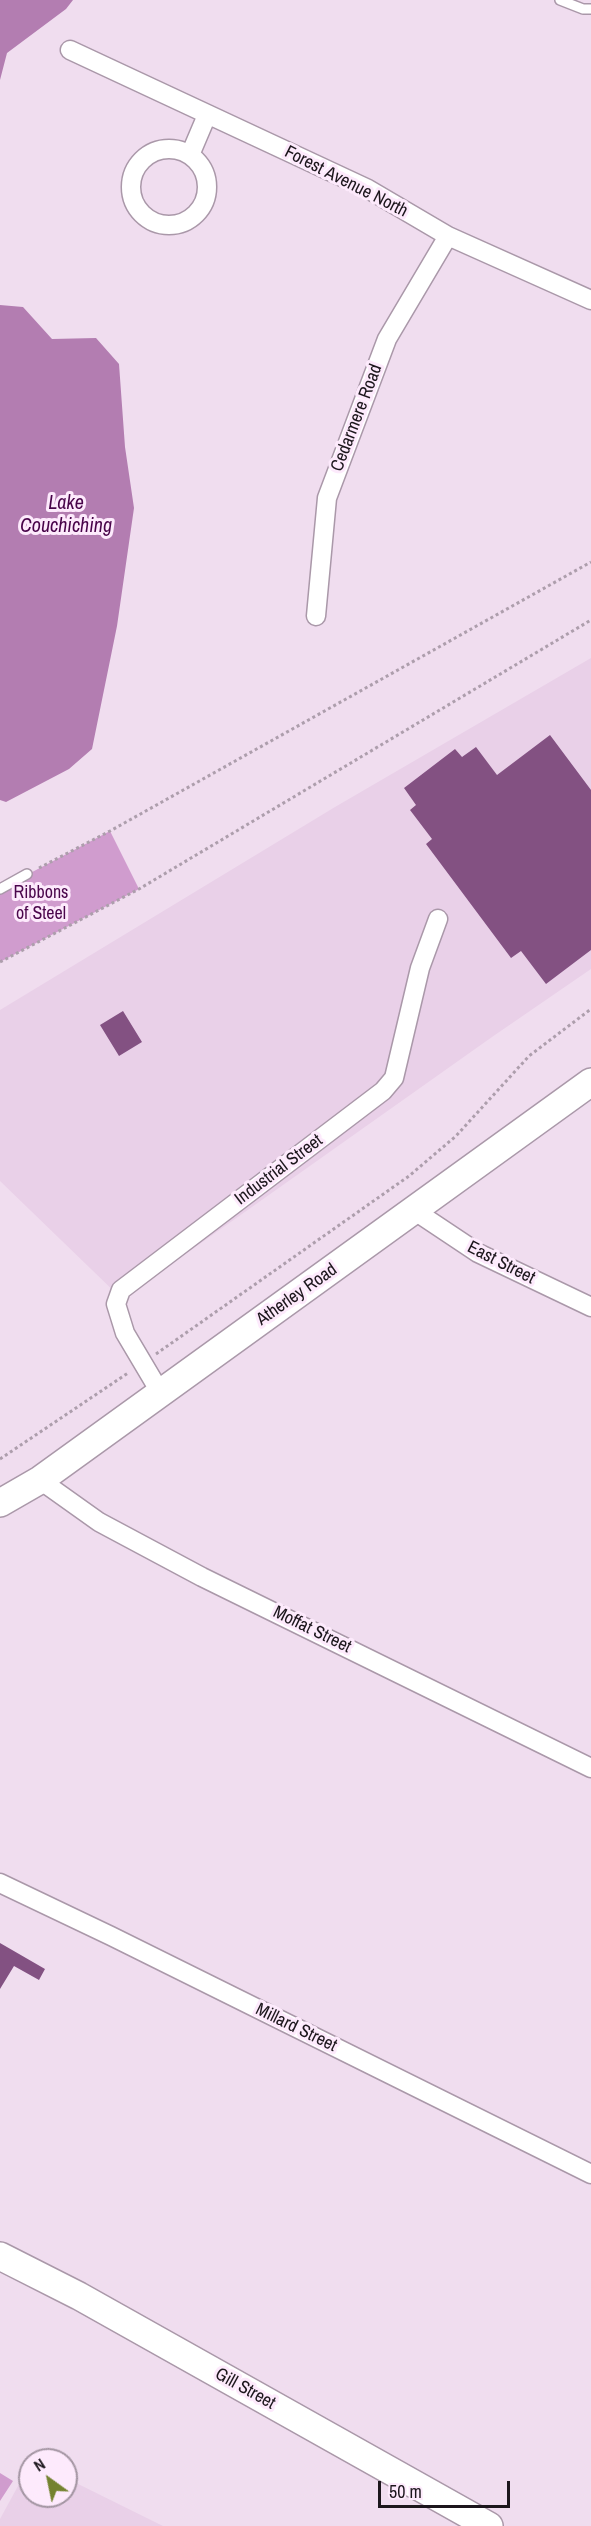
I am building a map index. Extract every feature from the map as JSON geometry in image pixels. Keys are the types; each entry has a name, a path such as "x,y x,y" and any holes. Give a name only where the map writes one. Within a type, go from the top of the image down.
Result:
{"main road":[{"name":"Atherley Road","path":"0,1503 40,1480 591,1082"},
{"name":"Gill Street","path":"0,2256 79,2296 489,2526"}],"street":[{"name":"Forest Avenue North","path":"70,50 368,189 447,236 591,300"},
{"path":"190,155 207,115"},
{"path":"167,148 179,149 190,155 200,163 206,174 208,187 206,200 199,211 189,219 177,224 165,225 152,221 142,214 131,191 136,167 149,154 167,148"},
{"name":"Cedarmere Road","path":"316,616 327,498 387,339 447,236"},
{"name":"Industrial Street","path":"160,1392 126,1333 120,1318 116,1304 121,1290 383,1091 394,1077 420,968 438,919"},
{"name":"East Street","path":"415,1211 478,1253 591,1307"},
{"name":"Moffat Street","path":"40,1480 99,1522 192,1571 591,1768"},
{"name":"Millard Street","path":"0,1884 111,1936 591,2174"}],"lane":[{"path":"560,0 583,9 591,9"},
{"path":"0,889 27,874"}],"path":[{"path":"27,874 110,831 591,562"},
{"path":"0,962 139,889 591,620"},
{"path":"0,1459 143,1364 409,1176 456,1136 529,1056 591,1009"}],"shaded area":[{"path":"591,658 591,969 122,1299 0,1181 0,1010 335,807"},
{"path":"78,2484 163,2526 0,2526 0,2519 18,2486 18,2508 78,2508"}],"green space":[{"name":"Ribbons of Steel","path":"110,831 139,889 0,962 0,889"},
{"path":"0,2473 13,2481 0,2501"}],"water":[{"path":"0,0 73,0 66,9 7,53 0,80"},
{"name":"Lake Couchiching","path":"0,305 23,307 52,339 96,338 119,364 125,447 134,508 117,626 92,749 69,769 6,802 0,800"}],"building":[{"path":"550,735 591,790 591,950 546,984 521,951 511,958 426,844 432,839 410,810 416,805 404,788 455,749 462,757 476,747 497,775"},
{"path":"123,1011 142,1042 119,1056 100,1025"},
{"path":"0,1943 45,1969 39,1980 14,1966 0,1989"}]}
